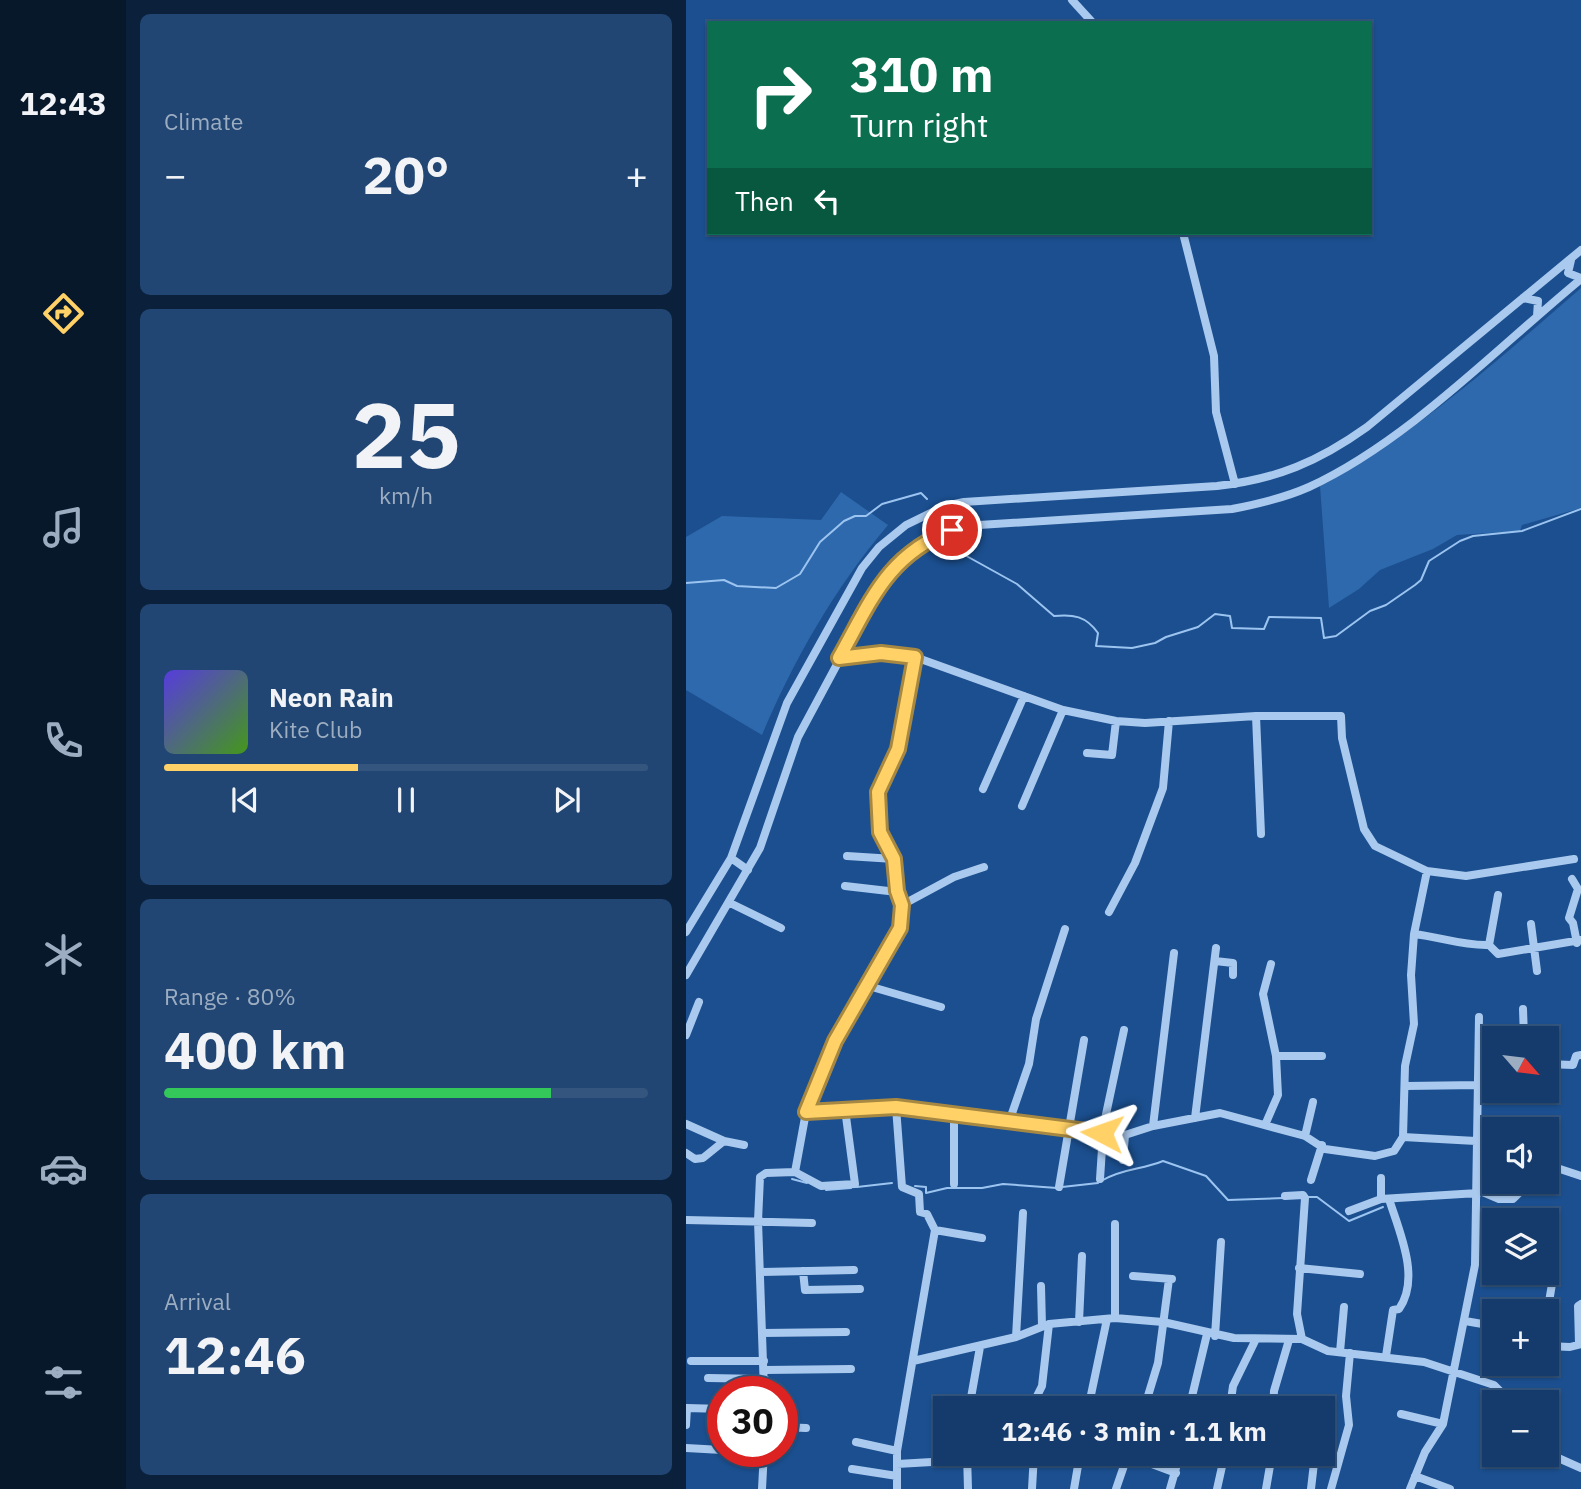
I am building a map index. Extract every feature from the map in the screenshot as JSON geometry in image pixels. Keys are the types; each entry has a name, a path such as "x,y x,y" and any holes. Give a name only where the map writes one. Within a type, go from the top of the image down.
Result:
{"street":[{"path":"1072,0 1091,21"},
{"path":"1183,235 1214,356 1216,412 1235,484"},
{"path":"686,932 731,858 787,703 862,568 879,547 906,525 945,506 964,502 1235,484 1292,470 1332,453 1367,427 1581,250"},
{"path":"686,975 730,904 760,848 798,737 839,658 885,575 906,554 929,539 979,525 1232,509 1272,501 1317,483 1387,440 1581,279 1568,272 1572,258"},
{"path":"1523,299 1538,301 1537,316"},
{"path":"839,658 881,653 915,657 1063,710 1116,721 1341,716 1342,738 1364,829 1375,846 1427,871 1466,876 1574,859"},
{"path":"795,1172 806,1112 835,1041 900,928 902,905 897,891 894,859 880,832 878,792 898,749 915,657"},
{"path":"983,789 1024,696"},
{"path":"1022,806 1063,710"},
{"path":"1256,716 1261,834"},
{"path":"1087,752 1112,755 1116,721"},
{"path":"1109,912 1135,863 1163,788 1169,721"},
{"path":"848,856 894,859"},
{"path":"731,858 748,870"},
{"path":"902,905 954,877 984,867"},
{"path":"806,1112 896,1107 954,1113 1066,1131 1125,1135 1153,1126 1220,1113 1305,1136 1325,1149 1375,1156 1394,1151 1403,1137 1405,1066 1414,1024 1411,975 1414,934 1427,871"},
{"path":"1414,934 1446,937 1471,945 1489,945 1498,954 1579,942 1571,920 1578,889 1572,879"},
{"path":"845,886 897,891"},
{"path":"1489,945 1498,895"},
{"path":"730,904 781,928"},
{"path":"1571,920 1581,920"},
{"path":"1531,924 1537,971"},
{"path":"1009,1122 1030,1064 1036,1019 1065,929"},
{"path":"1195,1118 1216,948"},
{"path":"1153,1126 1174,953"},
{"path":"1215,961 1233,962 1233,975"},
{"path":"1265,1125 1278,1097 1276,1056 1263,994 1271,964"},
{"path":"865,985 941,1007"},
{"path":"686,1035 699,1002"},
{"path":"1523,1009 1524,1026"},
{"path":"1410,1489 1425,1452 1443,1424 1475,1265 1479,1017"},
{"path":"1100,1179 1102,1134 1124,1030"},
{"path":"1059,1187 1066,1131 1084,1040"},
{"path":"1559,1064 1573,1065 1576,1056 1581,1055"},
{"path":"1276,1056 1322,1056"},
{"path":"1406,1086 1482,1082"},
{"path":"1305,1136 1313,1102"},
{"path":"896,1107 902,1187 919,1194 920,1213 927,1214 935,1230 897,1451 897,1489"},
{"path":"764,1376 758,1221 760,1177 766,1172 795,1172 821,1186 855,1184 845,1109"},
{"path":"954,1113 954,1184"},
{"path":"686,1124 724,1141 744,1145"},
{"path":"1123,1160 1125,1135"},
{"path":"1403,1137 1482,1143"},
{"path":"686,1153 695,1159 703,1158 724,1141"},
{"path":"1311,1180 1322,1145"},
{"path":"1559,1169 1581,1176"},
{"path":"1381,1178 1385,1199 1408,1268 1404,1303 1399,1309 1393,1310 1386,1356"},
{"path":"1349,1211 1385,1199 1482,1193"},
{"path":"1486,1194 1499,1199 1513,1199 1518,1194"},
{"path":"1285,1196 1303,1195 1305,1198 1297,1314 1302,1339"},
{"path":"1016,1337 1023,1213"},
{"path":"686,1220 812,1223"},
{"path":"1091,1396 1111,1319 1115,1224"},
{"path":"935,1230 982,1238"},
{"path":"1193,1396 1211,1335 1221,1242"},
{"path":"1079,1322 1082,1256"},
{"path":"1300,1268 1360,1274"},
{"path":"760,1272 854,1270"},
{"path":"803,1271 805,1290 860,1289"},
{"path":"1133,1276 1171,1279 1157,1363 1148,1396"},
{"path":"1037,1396 1042,1386 1045,1325 1041,1286"},
{"path":"1559,1347 1580,1344 1578,1306 1581,1304"},
{"path":"1340,1352 1343,1307"},
{"path":"913,1361 980,1347 1045,1325 1111,1319 1163,1322 1211,1335 1302,1339 1328,1351 1386,1356 1455,1370 1494,1385 1499,1390"},
{"path":"1465,1321 1482,1324"},
{"path":"762,1333 846,1332"},
{"path":"1232,1396 1233,1386 1256,1339"},
{"path":"1274,1396 1289,1340"},
{"path":"972,1396 980,1347"},
{"path":"1331,1489 1349,1425 1346,1396 1350,1353"},
{"path":"691,1361 764,1370"},
{"path":"722,1376 764,1370 852,1369"},
{"path":"686,1425 687,1408 707,1409"},
{"path":"1401,1414 1443,1424"},
{"path":"798,1428 806,1428"},
{"path":"856,1443 897,1451"},
{"path":"686,1448 707,1449"},
{"path":"1559,1461 1581,1468"},
{"path":"897,1464 932,1462"},
{"path":"967,1466 968,1489"},
{"path":"1032,1489 1033,1466"},
{"path":"1074,1489 1078,1466"},
{"path":"1116,1489 1124,1466"},
{"path":"1156,1466 1176,1474"},
{"path":"1170,1489 1178,1466"},
{"path":"1217,1489 1222,1466"},
{"path":"1266,1489 1270,1466"},
{"path":"1311,1489 1314,1466"},
{"path":"762,1489 763,1467"},
{"path":"852,1469 897,1476"},
{"path":"1415,1476 1450,1489"}],"shaded area":[{"path":"1581,288 1581,508 1522,525 1520,531 1457,535 1433,549 1380,570 1359,589 1329,608 1320,486 1390,443 1456,394"},
{"path":"841,492 888,525 850,574 817,625 762,735 686,690 686,537 722,516 821,520"}],"waterway":[{"path":"686,583 724,580 737,586 776,588 800,574 820,542 844,521 855,516 866,516 882,504 921,493 927,499"},
{"path":"944,537 952,548 1017,584 1054,616 1073,616 1089,623 1098,633 1096,646 1132,648 1155,643 1198,627 1215,614 1230,616 1232,628 1264,629 1269,617 1321,618 1324,638 1336,636 1370,611 1386,605 1415,585 1421,580 1429,561 1460,541 1473,536 1522,531 1581,509"},
{"path":"1103,1180 1118,1173 1163,1161 1206,1176 1228,1200 1284,1198"},
{"path":"792,1179 807,1183"},
{"path":"857,1187 892,1183"},
{"path":"1062,1187 1098,1183"},
{"path":"915,1186 926,1187 926,1193 947,1188 982,1188 1003,1184 1057,1188"},
{"path":"826,1190 851,1188"},
{"path":"1307,1197 1317,1197 1349,1221 1383,1207"}],"route":[{"path":"952,530 929,539 906,554 885,575 839,658 881,653 915,657 898,749 878,792 880,832 894,859 897,891 902,905 900,928 889,942 835,1041 806,1112 896,1107 954,1113 1066,1131 1102,1133"}]}
